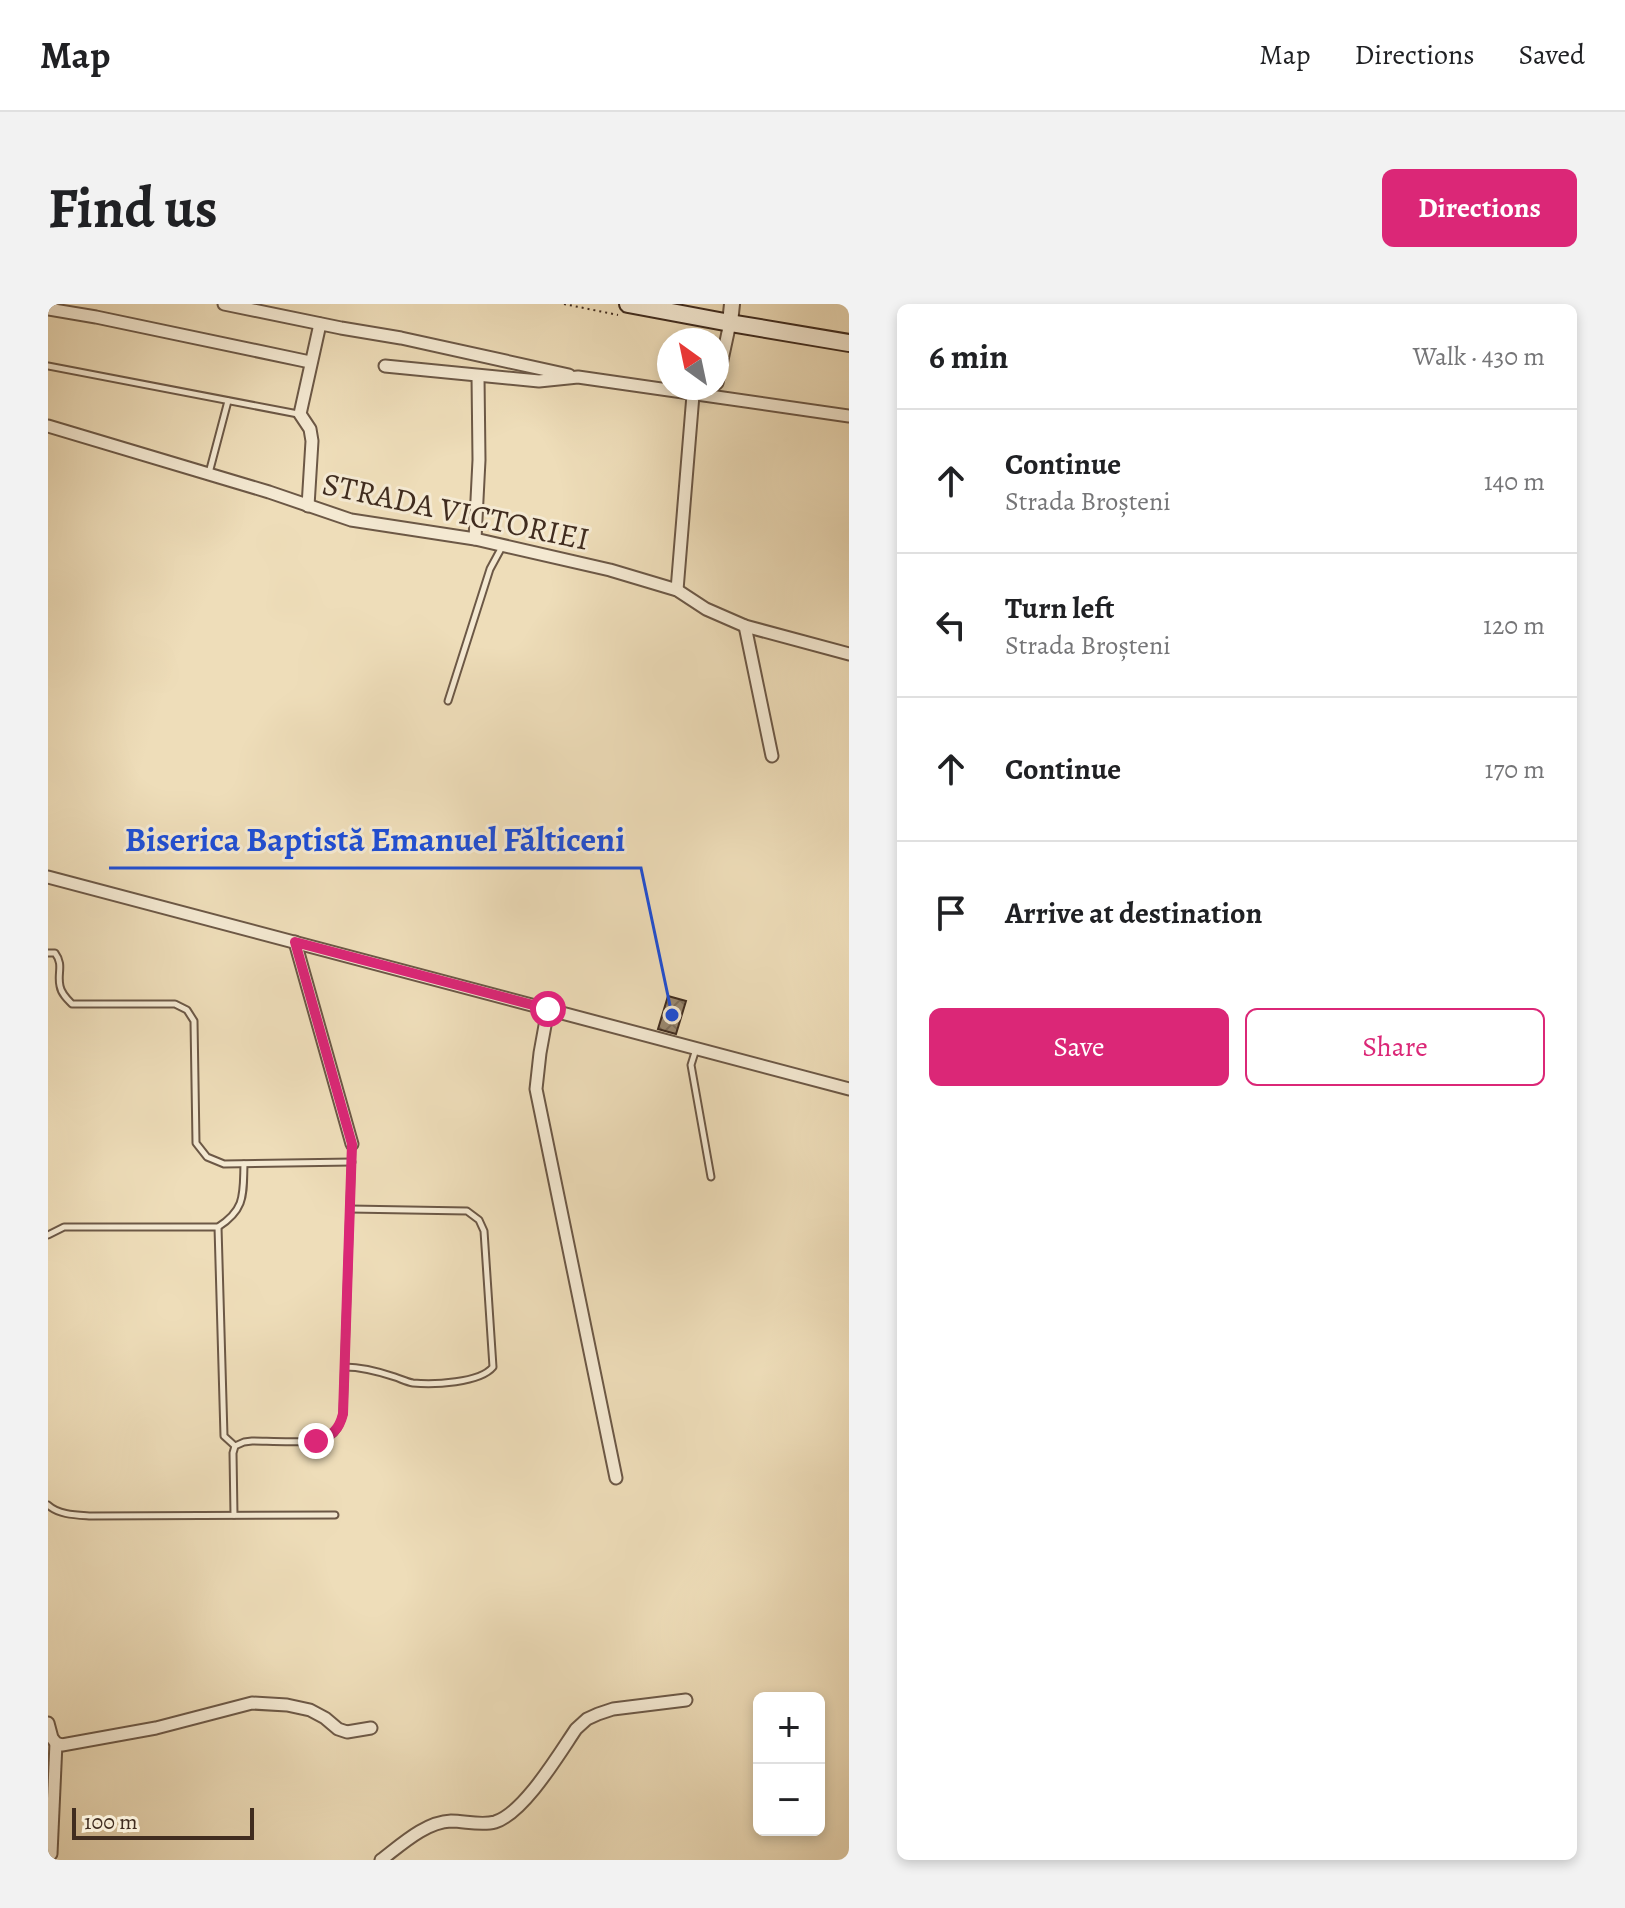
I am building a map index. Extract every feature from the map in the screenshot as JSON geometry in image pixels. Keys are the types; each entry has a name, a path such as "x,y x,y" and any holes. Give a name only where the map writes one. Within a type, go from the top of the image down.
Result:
{"main road":[{"path":"628,304 849,343"}],"street":[{"path":"224,304 401,338 578,377 657,389"},
{"path":"729,328 732,304"},
{"path":"48,309 310,362"},
{"path":"308,506 312,441 310,429 300,414 320,324"},
{"path":"385,366 539,381 578,377"},
{"path":"475,539 479,460 478,376"},
{"path":"729,392 849,416"},
{"path":"677,590 693,400"},
{"name":"STRADA VICTORIEI","path":"48,426 269,492 351,520 475,539 610,570 677,590 706,609 745,626 849,654"},
{"path":"745,626 772,756"},
{"path":"48,877 849,1089"},
{"path":"295,942 352,1144"},
{"path":"548,1009 536,1089 616,1478"},
{"path":"381,1860 432,1826 448,1821 495,1822 514,1812 576,1729 587,1719 613,1709 686,1700"},
{"path":"48,1723 52,1738 62,1745 156,1728 252,1703 310,1710 347,1732 371,1728"},
{"path":"51,1854 56,1743"}],"lane":[{"path":"48,366 300,414"},
{"path":"209,474 228,401"},
{"path":"448,701 490,569 503,545"},
{"path":"48,953 55,953 59,958 60,986 72,1004 175,1004 187,1010 194,1021 196,1143 207,1157 224,1164 352,1162"},
{"path":"696,1049 691,1065 711,1177"},
{"path":"235,1446 252,1441 316,1441 329,1437 341,1423 352,1144"},
{"path":"48,1235 64,1227 218,1227 231,1218 242,1202 244,1164"},
{"path":"345,1367 393,1376 411,1383 478,1377 488,1374 493,1367 484,1231 479,1220 467,1211 350,1209"},
{"path":"218,1227 224,1436 235,1446"},
{"path":"234,1515 235,1446"},
{"path":"48,1505 72,1515 91,1516 335,1515"}],"building":[{"path":"668,996 686,1001 676,1034 658,1029"}],"place":[{"name":"Biserica Baptistă Emanuel Fălticeni","path":"672,1015"}],"route":[{"path":"316,1441 336,1431 343,1414 352,1144 295,942 548,1009"}]}
